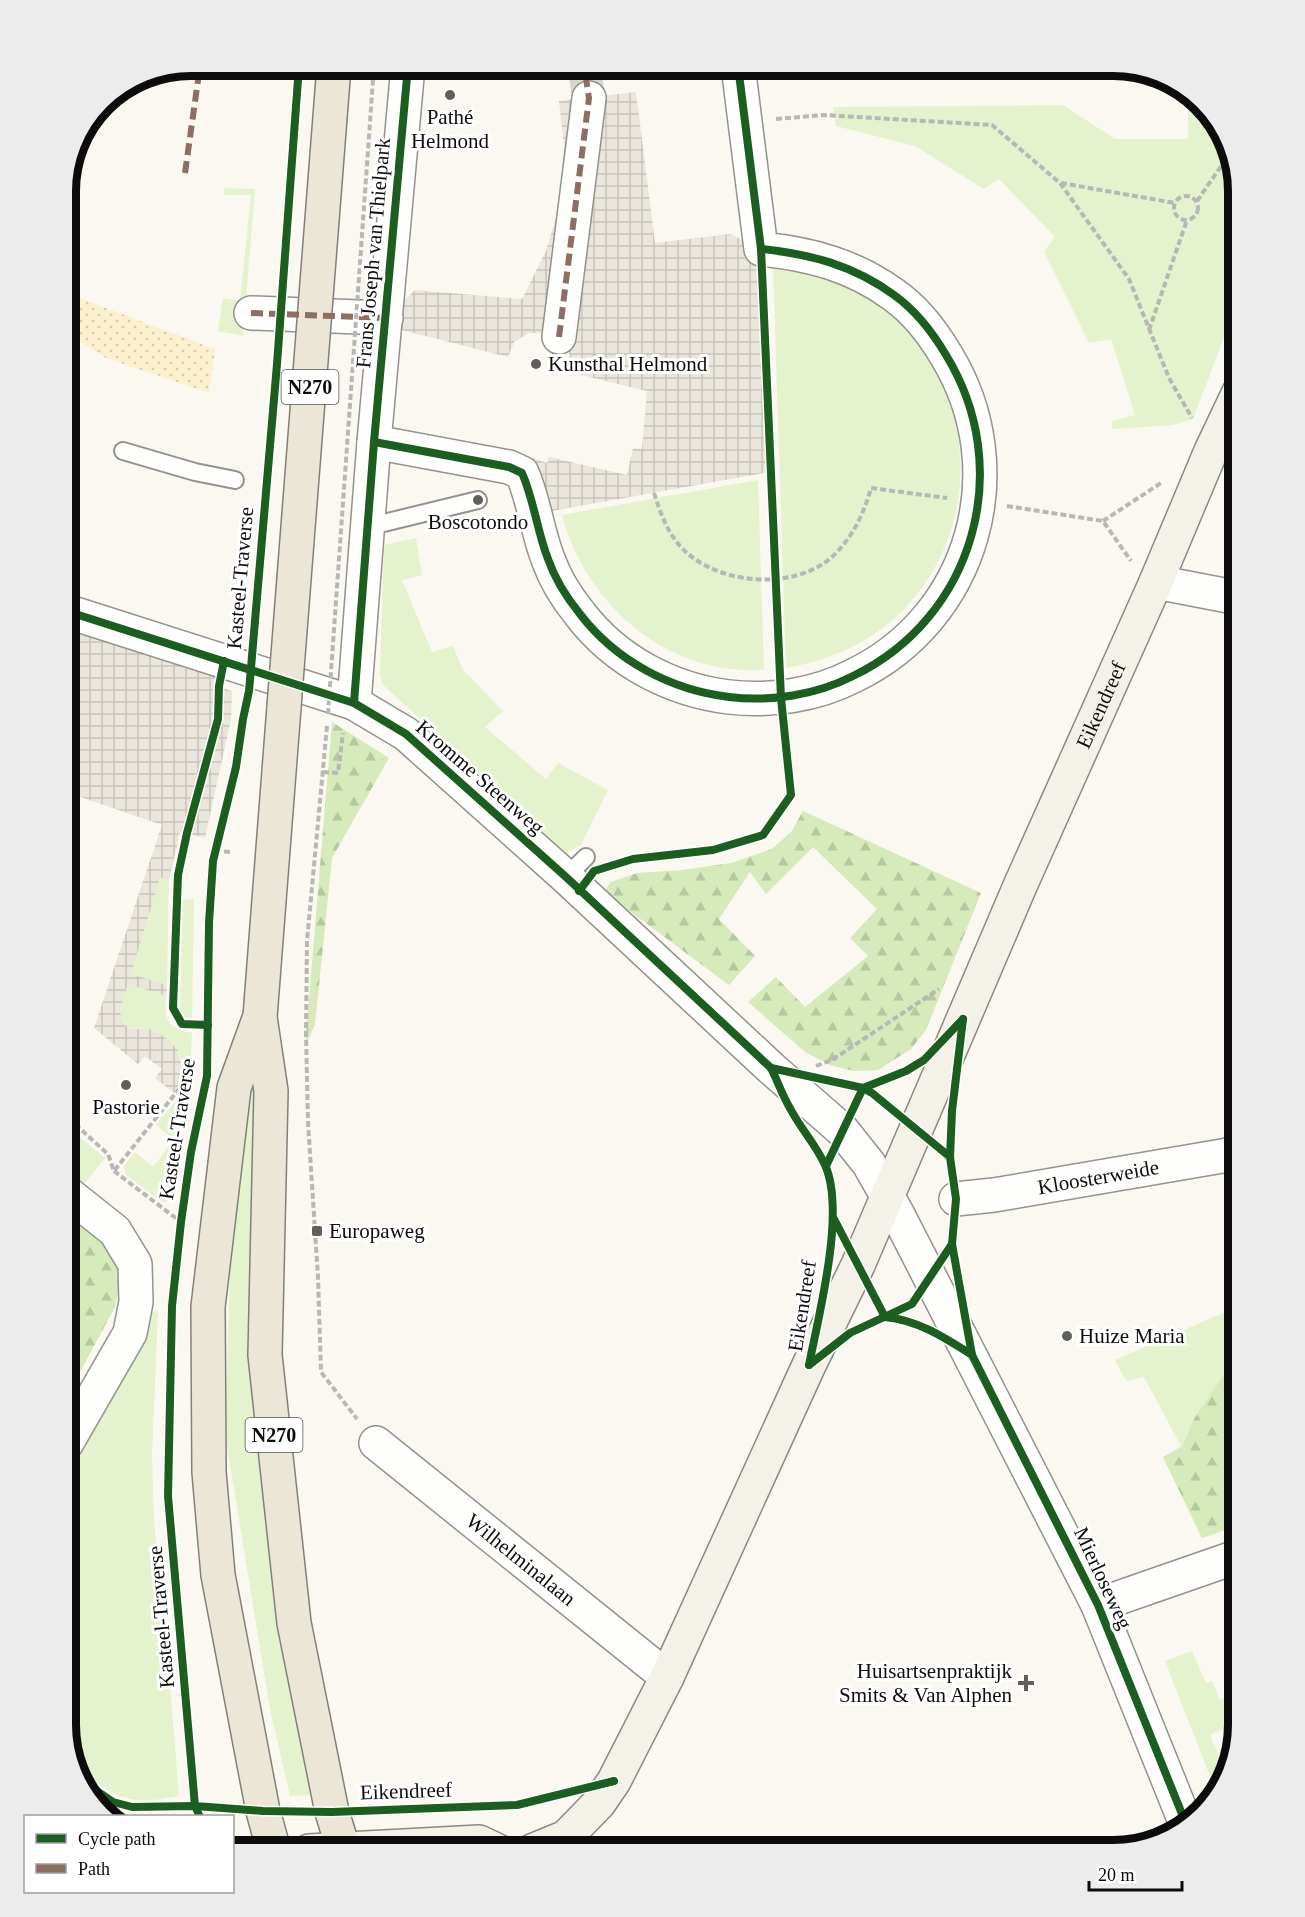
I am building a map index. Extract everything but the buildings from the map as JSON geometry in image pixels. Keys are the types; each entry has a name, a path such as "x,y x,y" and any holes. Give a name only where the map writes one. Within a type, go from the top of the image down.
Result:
{"main road":[{"name":"N270","path":"333,76 260,1017 271,1091 265,1355 294,1623 332,1812 340,1840"},
{"name":"N270","path":"260,1017 234,1088 208,1306 209,1472 218,1575 263,1812 271,1840"}],"street":[{"name":"Frans Joseph van Thielpark","path":"342,714 367,527 407,76"},
{"path":"374,442 509,467 522,473 547,558 555,576 580,614 596,632 627,659 662,679 699,692 740,698 781,698 820,690 858,674 887,657 909,638 949,591 965,555 980,502 980,463 976,428 966,392 935,336 896,296 842,266 799,253 760,249 739,77"},
{"path":"558,337 589,98"},
{"path":"251,313 386,318"},
{"name":"Eikendreef","path":"559,1840 566,1837 599,1803 614,1781 667,1677 804,1376 858,1265 1020,886 1228,415"},
{"path":"1158,577 1228,595"},
{"name":"Kromme Steenweg","path":"77,615 342,714 406,734 576,867 842,1130 863,1154 887,1195"},
{"name":"Kloosterweide","path":"956,1199 994,1195 1228,1155"},
{"name":"Mierloseweg","path":"887,1195 972,1355 1098,1605 1183,1817"},
{"path":"76,1200 115,1231 135,1264 136,1302 130,1333 76,1426"},
{"name":"Wilhelminalaan","path":"376,1443 667,1677"},
{"path":"1098,1605 1228,1560"}],"lane":[{"path":"123,451 195,472 235,480"},
{"path":"367,527 478,500"}],"path":[{"path":"323,772 338,773 373,76"},
{"path":"745,121 824,115 992,125 1060,183 1129,279 1169,378 1211,451"},
{"path":"1149,330 1187,220 1197,214 1197,202 1225,161"},
{"path":"1060,183 1175,203"},
{"path":"1187,220 1176,216 1175,203 1184,195 1192,197 1197,202"},
{"path":"1015,507 1103,521 1162,483"},
{"path":"654,493 660,512 670,531 680,546 696,560 717,571 736,576 774,580 807,571 832,556 863,515 871,488 980,502"},
{"path":"1103,521 1131,561 1158,577"},
{"path":"774,569 775,592"},
{"path":"342,714 323,772 307,941 306,1034 321,1372 376,1443"},
{"path":"213,861 218,841"},
{"path":"215,851 230,852"},
{"path":"784,1071 832,1060 940,989"},
{"path":"114,1171 179,1089"},
{"path":"76,1127 108,1154 114,1171 181,1222"}],"green space":[{"path":"1188,104 1213,134 1225,162 1228,177 1228,327 1193,419 1173,425 1112,429 1112,421 1135,415 1111,339 1089,343 1044,251 1055,237 999,179 984,189 915,146 836,126 833,107 1063,105 1115,139 1188,139"},
{"path":"224,188 255,189 243,336 218,331 223,298 240,301 251,195 224,195"},
{"path":"773,266 849,287 872,300 907,330 933,366 951,406 960,448 959,491 950,534 931,574 903,610 891,622 864,641 834,655 786,668"},
{"path":"758,480 764,670 728,669 695,661 664,647 636,629 611,605 590,578 574,548 562,515"},
{"path":"416,538 422,575 402,580 432,652 453,646 463,670 503,711 485,727 546,779 558,763 608,790 581,845 566,853 382,684 380,672 384,545"},
{"path":"332,722 389,758 332,858 315,1024 305,1047"},
{"path":"803,811 981,893 926,1030 911,1049 878,1070 854,1071 830,1065 805,1052 748,1002 776,977 805,1007 868,956 850,938 877,909 813,847 766,894 750,872 719,919 755,956 729,985 604,892 611,882 637,873 731,863 772,849 791,832"},
{"path":"160,878 169,880 167,985 131,974"},
{"path":"194,899 192,1018 185,1017 180,1011 183,900"},
{"path":"128,984 166,996 169,1022 177,1028 192,1033 190,1077 167,1202 162,1202 125,1174 124,1166 135,1152 153,1167 174,1140 156,1125 182,1092 185,1079 184,1070 178,1052 166,1038 147,1029 127,1026 121,1019 120,1009"},
{"path":"251,1077 258,1078 256,1385 260,1478 274,1585 317,1795 290,1796 270,1709 225,1434 230,1275"},
{"path":"76,1135 105,1158 80,1189 76,1187"},
{"path":"76,1221 96,1235 112,1252 117,1268 119,1288 115,1307 76,1379 76,1294 79,1285 76,1276"},
{"path":"158,1311 152,1454 154,1521 179,1796 135,1800 114,1793 89,1776 77,1740 76,1458 145,1325 149,1312"},
{"path":"1228,1311 1228,1529 1202,1538 1163,1457 1181,1446 1144,1377 1126,1381 1115,1360"},
{"path":"1228,1372 1228,1529 1202,1538 1163,1457 1182,1447 1194,1419"},
{"path":"1192,1651 1206,1683 1212,1681 1220,1700 1228,1697 1228,1727 1210,1735 1222,1764 1213,1783 1165,1661"}],"sand":[{"path":"77,297 215,349 209,393 106,358 77,340"}],"shaded area":[{"path":"636,92 655,243 730,234 761,249 770,472 535,514 526,483 511,450 547,463 549,457 627,475 633,448 642,449 647,391 569,372 570,355 559,337 547,333 529,333 514,342 508,357 402,330 386,318 415,290 522,299 546,251 559,208 564,146 559,101"},
{"path":"77,614 218,660 214,685 232,691 231,719 205,838 180,832 169,880 160,878 131,974 167,985 166,996 128,984 120,1008 121,1018 125,1025 131,1029 149,1029 160,1034 178,1051 184,1076 183,1090 179,1089 174,1093 155,1078 162,1069 145,1056 138,1064 94,1028 162,825 77,796"}],"tunnel":[{"path":"586,76 589,98"}],"marked path":[{"path":"185,173 199,76"},
{"path":"559,337 589,98 586,76"},
{"path":"251,313 386,318"}],"cycle path":[{"name":"Kasteel-Traverse","path":"298,76 277,364 249,691 236,767 213,861 209,923 207,1076 191,1152 172,1306 168,1496 195,1806 263,1811 332,1812 517,1805 614,1781"},
{"path":"354,703 374,442 407,76"},
{"path":"579,891 594,871 633,859 713,850 763,835 791,795 781,698 761,249 739,77"},
{"path":"374,442 509,467 522,473 548,559 566,595 594,631 610,646 646,670 686,688 729,697 793,696 839,683 895,650 928,617 954,579 971,536 979,491 978,445 967,399 946,355 929,330 909,308 879,285 847,269 797,254 761,249"},
{"name":"Kasteel-Traverse","path":"77,614 354,703 406,734 566,877 771,1068 788,1105 825,1165 831,1185 833,1208 829,1263 809,1365"},
{"path":"208,1025 182,1024 173,1008 178,875 218,719 219,686 224,661"},
{"path":"963,1019 952,1111 950,1157 956,1199 952,1244 972,1355 1098,1605 1183,1817"},
{"path":"826,1166 863,1088 906,1071 924,1060 963,1019"},
{"path":"771,1068 863,1088 950,1157"},
{"path":"834,1219 885,1317"},
{"path":"809,1365 850,1333 912,1304 952,1244"},
{"path":"885,1317 920,1326 972,1355"},
{"path":"98,1792 113,1802 132,1807 195,1806 199,1815"}],"place":[{"name":"Pathé Helmond","path":"450,95"},
{"name":"Kunsthal Helmond","path":"536,364"},
{"name":"Boscotondo","path":"478,500"},
{"name":"Pastorie","path":"126,1085"},
{"name":"Europaweg","path":"317,1231"},
{"name":"Huize Maria","path":"1067,1336"},
{"name":"Huisartsenpraktijk Smits & Van Alphen","path":"1026,1683"}]}
